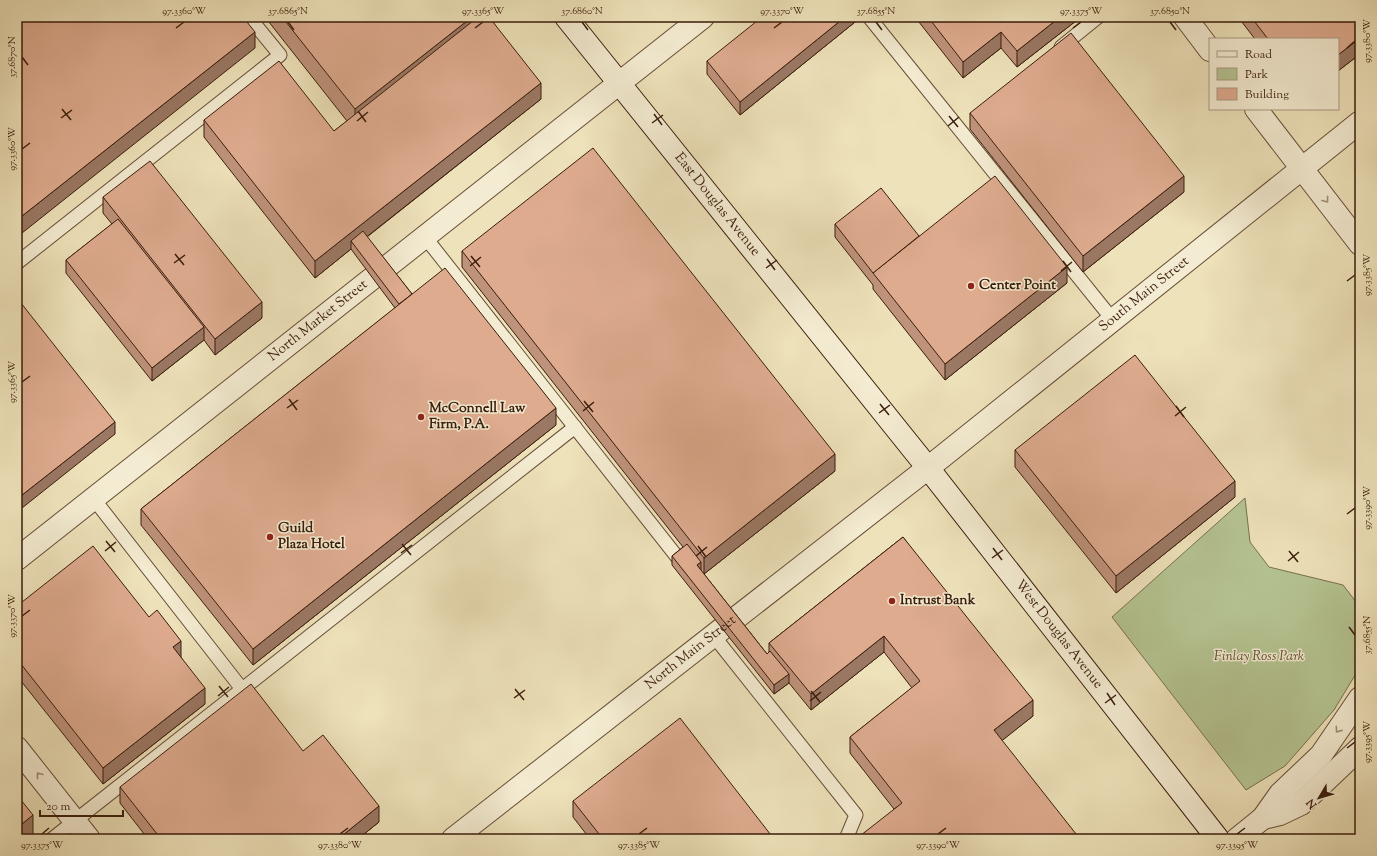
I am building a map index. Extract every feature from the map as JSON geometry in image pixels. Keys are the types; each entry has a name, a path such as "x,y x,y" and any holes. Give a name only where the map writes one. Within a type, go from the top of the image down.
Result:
{"street":[{"name":"East Douglas Avenue","path":"566,17 928,468"},
{"name":"North Market Street","path":"17,558 703,17"},
{"path":"1185,17 1209,49"},
{"path":"1257,110 1359,242"},
{"name":"South Main Street","path":"928,468 1360,122"},
{"name":"North Main Street","path":"453,839 720,624 928,468"},
{"name":"West Douglas Avenue","path":"928,468 1218,839"},
{"path":"1237,839 1263,818 1280,794 1321,755 1360,698"},
{"path":"17,748 89,839"},
{"path":"1263,818 1280,814 1301,804 1360,748"}],"lane":[{"path":"17,263 280,55 249,17"},
{"path":"869,17 1113,320"},
{"path":"1050,56 1098,17"},
{"path":"959,128 971,118"},
{"path":"425,237 692,577"},
{"path":"52,839 575,427"},
{"path":"93,498 242,689"},
{"path":"720,624 856,815 846,839"}],"green space":[{"name":"Finlay Ross Park","path":"1245,498 1250,542 1269,567 1343,585 1360,607 1360,667 1334,710 1285,766 1246,790 1112,617"}],"building":[{"path":"17,17 243,17 255,32 17,220"},
{"path":"282,17 472,17 355,109"},
{"path":"478,17 489,17 541,83 315,261 204,120 279,61 334,131"},
{"path":"762,17 845,17 740,102 707,61"},
{"path":"928,17 1060,17 1017,51 1001,32 963,62"},
{"path":"1251,17 1360,17 1360,38 1339,54 1339,38 1267,38"},
{"path":"1071,33 1184,176 1083,256 970,113"},
{"path":"593,148 835,454 704,558 462,251"},
{"path":"150,161 262,302 215,339 103,197"},
{"name":"Center Point","path":"995,176 1067,267 945,364 873,273"},
{"path":"881,188 919,236 873,273 835,224"},
{"path":"118,219 204,327 152,368 66,260"},
{"path":"363,231 412,294 399,304 351,241"},
{"path":"445,268 556,408 253,649 141,509"},
{"path":"17,298 115,422 17,499"},
{"path":"1135,355 1235,481 1116,576 1015,450"},
{"path":"903,537 1033,700 994,730 1080,839 856,839 902,803 850,737 920,681 884,636 811,694 769,643"},
{"path":"687,544 701,562 697,565 767,654 770,651 789,674 774,685 672,556"},
{"path":"93,546 149,617 157,610 181,641 173,647 205,688 103,768 17,659 17,606"},
{"path":"251,684 303,751 323,735 379,806 338,839 161,839 120,787"},
{"path":"680,718 774,839 603,839 573,801"},
{"path":"17,795 33,815 17,828"}],"place":[{"name":"Center Point","path":"971,286"},
{"name":"McConnell Law Firm, P.A.","path":"421,417"},
{"name":"Guild Plaza Hotel","path":"270,537"},
{"name":"Intrust Bank","path":"892,601"}]}
